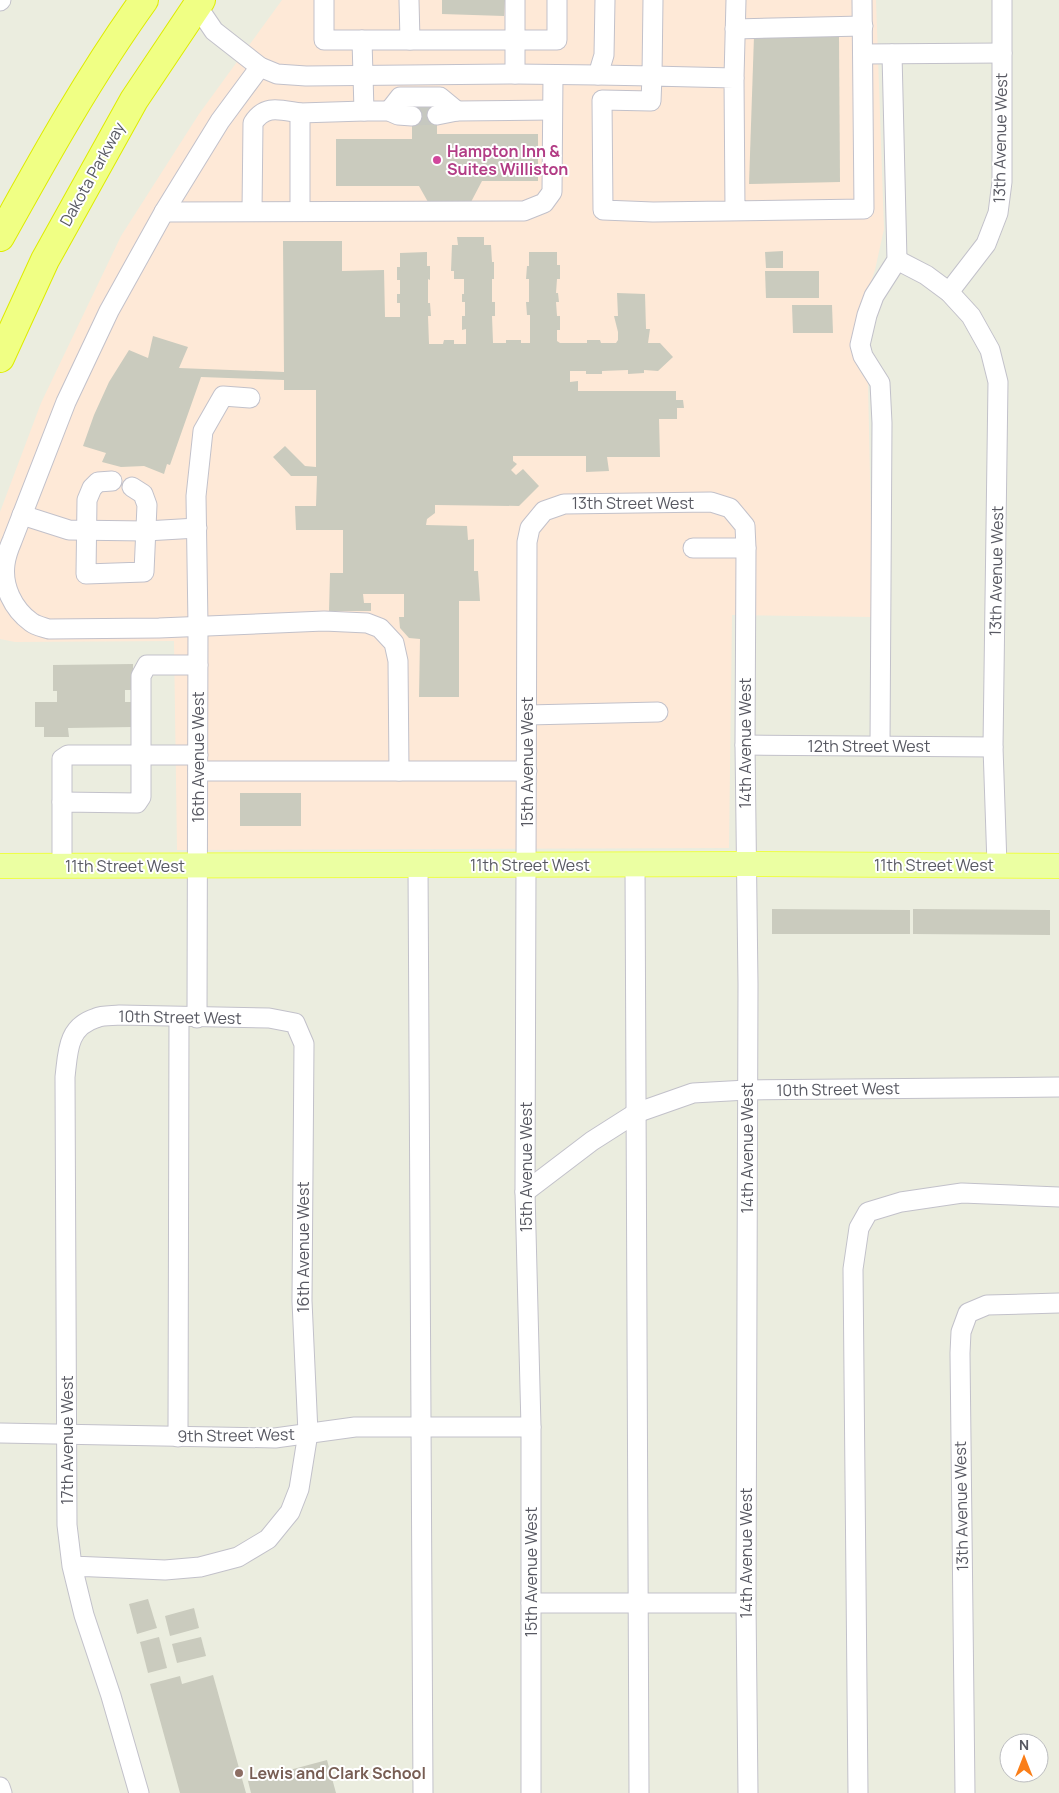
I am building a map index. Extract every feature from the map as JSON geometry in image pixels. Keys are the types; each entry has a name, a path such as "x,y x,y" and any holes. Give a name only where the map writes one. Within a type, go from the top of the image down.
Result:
{"highway":[{"path":"0,238 57,135 118,36 144,0"},
{"name":"Dakota Parkway","path":"0,358 44,260 134,100 199,3"}],"main road":[{"name":"11th Street West","path":"0,866 746,864 1059,866"}],"street":[{"path":"324,0 324,40 557,40 557,0"},
{"path":"409,0 410,40"},
{"path":"515,0 515,74"},
{"path":"598,76 604,55 605,0"},
{"path":"653,0 651,100 602,100 604,210 653,212 864,209 862,0"},
{"path":"735,210 734,78 736,0"},
{"name":"13th Avenue West","path":"949,292 986,244 998,213 1002,182 1002,0"},
{"path":"199,3 214,31 260,67 277,74 363,76 515,74 734,78"},
{"path":"735,29 863,26"},
{"path":"362,40 364,111"},
{"path":"863,54 1002,53"},
{"path":"880,746 882,415 880,383 863,356 860,345 867,315 874,296 897,260 887,54"},
{"path":"260,67 220,121 164,212 113,303 66,402 22,515 5,564 6,582 10,599 20,612 32,623 49,628 159,628 324,621 367,623 380,628 394,643 398,661 399,770"},
{"path":"164,212 524,211 544,203 552,192 552,75"},
{"path":"389,111 400,96 440,97 457,110"},
{"path":"252,212 253,123 259,114 266,110 300,113 389,111 412,116"},
{"path":"437,115 457,110 552,110"},
{"path":"300,113 300,211"},
{"name":"13th Avenue West","path":"897,260 926,275 949,292 971,316 990,350 998,382 994,747 996,866"},
{"name":"16th Avenue West","path":"178,1436 188,1018 197,866 198,625 196,496 203,431 223,396 250,398"},
{"path":"112,482 98,482 92,488 87,500 86,574 144,572 147,504 143,494 132,487"},
{"name":"13th Street West","path":"527,542 530,528 544,511 564,504 711,502 730,508"},
{"name":"14th Avenue West","path":"730,508 745,526 746,548 745,745 748,984 746,1603 748,1793"},
{"path":"22,515 68,530 146,531 197,528"},
{"name":"15th Avenue West","path":"527,542 525,1192 531,1427 531,1793"},
{"path":"693,548 746,548"},
{"path":"62,802 137,803 141,797 141,676 147,665 198,665"},
{"path":"527,715 658,712"},
{"name":"12th Street West","path":"745,745 994,747"},
{"path":"62,866 62,759 68,755 141,754 198,763 399,770 527,771"},
{"path":"418,865 423,1793"},
{"path":"635,865 639,1793"},
{"name":"10th Street West","path":"65,1077 69,1042 79,1027 96,1018 120,1015 188,1018 270,1018 295,1023 304,1044 305,1062"},
{"name":"16th Avenue West","path":"72,1566 165,1570 200,1566 238,1557 268,1539 290,1512 299,1489 308,1433 302,1300 305,1062"},
{"name":"17th Avenue West","path":"65,1077 67,1525 72,1566 84,1615 111,1696 139,1793"},
{"name":"10th Street West","path":"525,1192 592,1141 636,1113 694,1093 747,1090 1059,1087"},
{"path":"858,1793 853,1269 859,1228 868,1212 901,1202 962,1193 1059,1197"},
{"name":"13th Avenue West","path":"964,1793 960,1353 962,1332 968,1313 987,1305 1059,1303"},
{"name":"9th Street West","path":"0,1433 275,1438 355,1427 531,1427"},
{"path":"531,1603 746,1603"},
{"path":"0,1787 2,1793"}],"shaded area":[{"path":"282,0 876,0 884,229 875,270 854,333 852,352 858,368 868,383 873,617 732,615 729,848 177,850 174,641 15,642 0,639 0,512 41,403 121,236 199,114"}],"building":[{"path":"442,0 505,0 504,16 442,14"},
{"path":"754,36 839,37 840,182 749,184"},
{"name":"Hampton Inn & Suites Williston","path":"412,103 437,103 437,134 538,134 538,181 482,181 471,202 428,202 419,186 336,186 336,139 412,139"},
{"path":"457,237 484,237 484,245 491,245 492,262 494,262 492,302 495,302 495,316 492,316 493,343 506,343 506,340 521,340 521,343 530,343 530,315 527,315 526,302 529,302 529,279 526,279 527,266 529,266 529,252 557,252 557,265 560,265 560,279 557,279 556,293 558,293 559,302 556,302 557,316 560,316 560,330 557,330 557,341 560,343 587,343 587,340 600,340 601,343 616,343 618,332 614,316 618,316 617,293 645,294 646,329 650,329 648,343 660,343 673,357 658,371 644,370 644,373 628,374 628,370 602,371 602,374 586,374 586,371 570,371 570,382 578,381 578,391 676,391 676,400 683,400 684,408 677,408 677,419 659,419 660,457 607,457 609,471 586,472 586,456 513,456 513,461 517,464 511,470 516,475 523,469 539,486 519,506 435,505 435,513 427,519 426,525 467,526 468,540 474,539 474,571 478,571 480,601 459,601 459,697 419,697 420,639 409,638 400,628 399,617 404,617 404,594 363,594 364,603 371,603 371,611 329,611 330,573 343,573 343,530 296,530 295,506 316,506 317,476 291,476 273,457 285,446 305,466 316,467 316,390 284,390 284,380 201,377 170,465 167,464 164,474 144,466 121,467 102,462 106,453 83,446 109,382 129,350 148,358 153,336 188,347 179,368 284,372 283,241 342,241 342,271 384,270 385,317 400,317 400,303 397,303 397,294 400,294 400,280 397,280 397,267 400,267 400,253 427,252 427,266 430,266 430,280 428,279 428,303 430,303 431,316 428,316 429,344 443,344 444,340 454,340 454,344 466,344 466,329 462,330 462,316 465,316 465,302 462,302 464,279 454,279 454,271 451,271 452,245 458,245"},
{"path":"783,251 783,268 766,268 765,252"},
{"path":"765,271 819,271 819,298 766,298"},
{"path":"792,305 832,305 833,333 793,333"},
{"path":"133,664 133,690 125,690 125,702 133,702 133,727 68,728 69,737 44,737 44,727 35,727 35,702 57,702 57,691 53,691 53,665"},
{"path":"240,793 301,793 301,826 240,826"},
{"path":"772,909 910,910 910,934 772,934"},
{"path":"913,909 1050,910 1050,935 913,934"},
{"path":"148,1599 157,1628 137,1634 129,1604"},
{"path":"194,1608 199,1628 170,1636 165,1616"},
{"path":"159,1637 167,1668 148,1673 140,1642"},
{"path":"201,1637 206,1656 177,1663 172,1644"},
{"path":"213,1675 246,1793 180,1793 150,1684 180,1676 182,1684"},
{"path":"327,1760 336,1793 251,1793 248,1781"}],"tunnel":[{"path":"412,116 437,115"}],"place":[{"name":"Hampton Inn & Suites Williston","path":"437,160"},
{"name":"Lewis and Clark School","path":"239,1773"}]}
